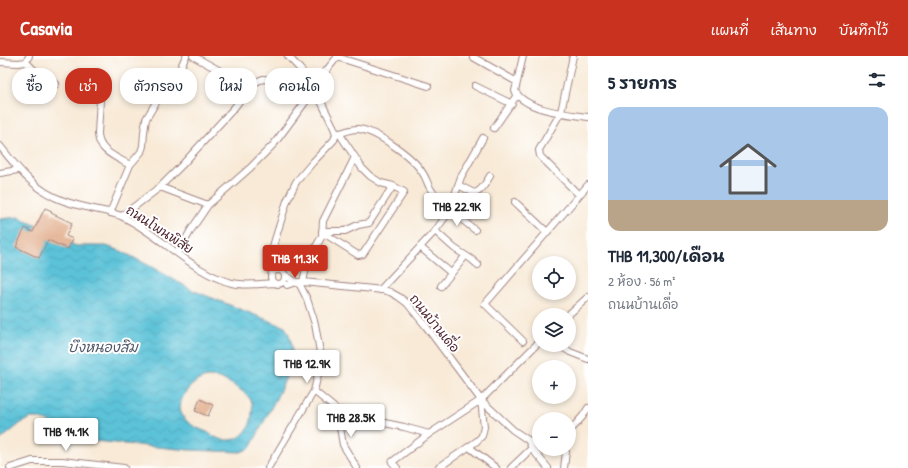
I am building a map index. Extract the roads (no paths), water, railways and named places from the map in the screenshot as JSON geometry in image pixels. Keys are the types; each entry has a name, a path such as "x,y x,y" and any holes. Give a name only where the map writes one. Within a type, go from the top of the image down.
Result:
{"street":[{"path":"110,213 130,165 141,152 146,118 179,71 186,56"},
{"path":"193,56 215,68"},
{"path":"288,56 298,68"},
{"path":"523,56 515,91 518,95 532,105 547,110 588,117"},
{"path":"573,56 560,112 539,150 540,156 580,195"},
{"path":"328,68 337,57 428,86"},
{"path":"474,57 517,82"},
{"path":"0,62 18,63 27,59 33,68"},
{"path":"475,86 512,104"},
{"path":"494,128 518,95"},
{"path":"100,104 99,140 107,151 130,165"},
{"path":"122,216 160,187 237,104"},
{"path":"178,253 208,205 269,149 293,120 303,104"},
{"path":"322,104 334,128 356,156 362,168 370,176 381,183 393,186 404,192 363,254 358,255 322,232"},
{"path":"274,283 271,279 271,274 274,243 287,202 296,182 338,134 355,129 362,129 378,135 401,151 423,172 430,189 450,211 475,230"},
{"path":"380,290 435,231 450,211 461,177 484,138"},
{"name":"ถนนโพนพิสัย","path":"0,146 18,170 40,189 64,201 122,216 140,226 200,269 218,279 233,283 284,284"},
{"path":"303,282 307,263 321,240 323,221 356,156"},
{"path":"0,173 18,170"},
{"path":"458,185 476,193 490,176"},
{"path":"524,341 485,304 588,185"},
{"path":"322,232 345,232 358,225 369,223 393,186"},
{"path":"160,187 208,205"},
{"path":"515,202 547,232"},
{"path":"435,231 454,248 478,265"},
{"path":"274,243 285,280 284,284 303,292"},
{"path":"420,247 451,274"},
{"path":"441,286 463,259"},
{"name":"ถนนโพนพิสัย","path":"253,284 277,269 283,273"},
{"path":"268,468 314,391 320,366 320,352 315,324 307,299 300,285 283,273"},
{"name":"ถนนบ้านเดื่อ","path":"284,284 303,282 380,290 390,292 399,297 407,303 426,325 481,400 513,430 528,440"},
{"path":"576,308 588,297"},
{"path":"397,468 392,462 429,434 481,400 532,349"},
{"path":"570,352 588,359"},
{"path":"314,391 337,410 351,416 429,434"},
{"path":"438,468 482,436 484,427 481,400"},
{"path":"576,426 585,418 588,408"},
{"path":"337,410 343,445 357,468"},
{"path":"528,440 532,442"},
{"path":"511,468 532,448 528,440"},
{"path":"469,446 496,468"},
{"path":"538,456 548,468"},
{"path":"564,468 566,456"},
{"path":"10,468 32,461 62,460 124,468"}],"water":[{"name":"บึงหนองสิม","path":"19,217 76,246 106,246 121,251 192,290 285,327 290,337 292,350 289,367 278,394 250,448 241,452 189,450 73,439 47,421 37,418 31,418 21,423 0,440 0,219","holes":["207,377 219,378 228,382 238,388 250,399 252,403 252,418 248,428 242,436 232,440 216,438 190,424 182,414 180,407 184,394 195,383"]}]}
